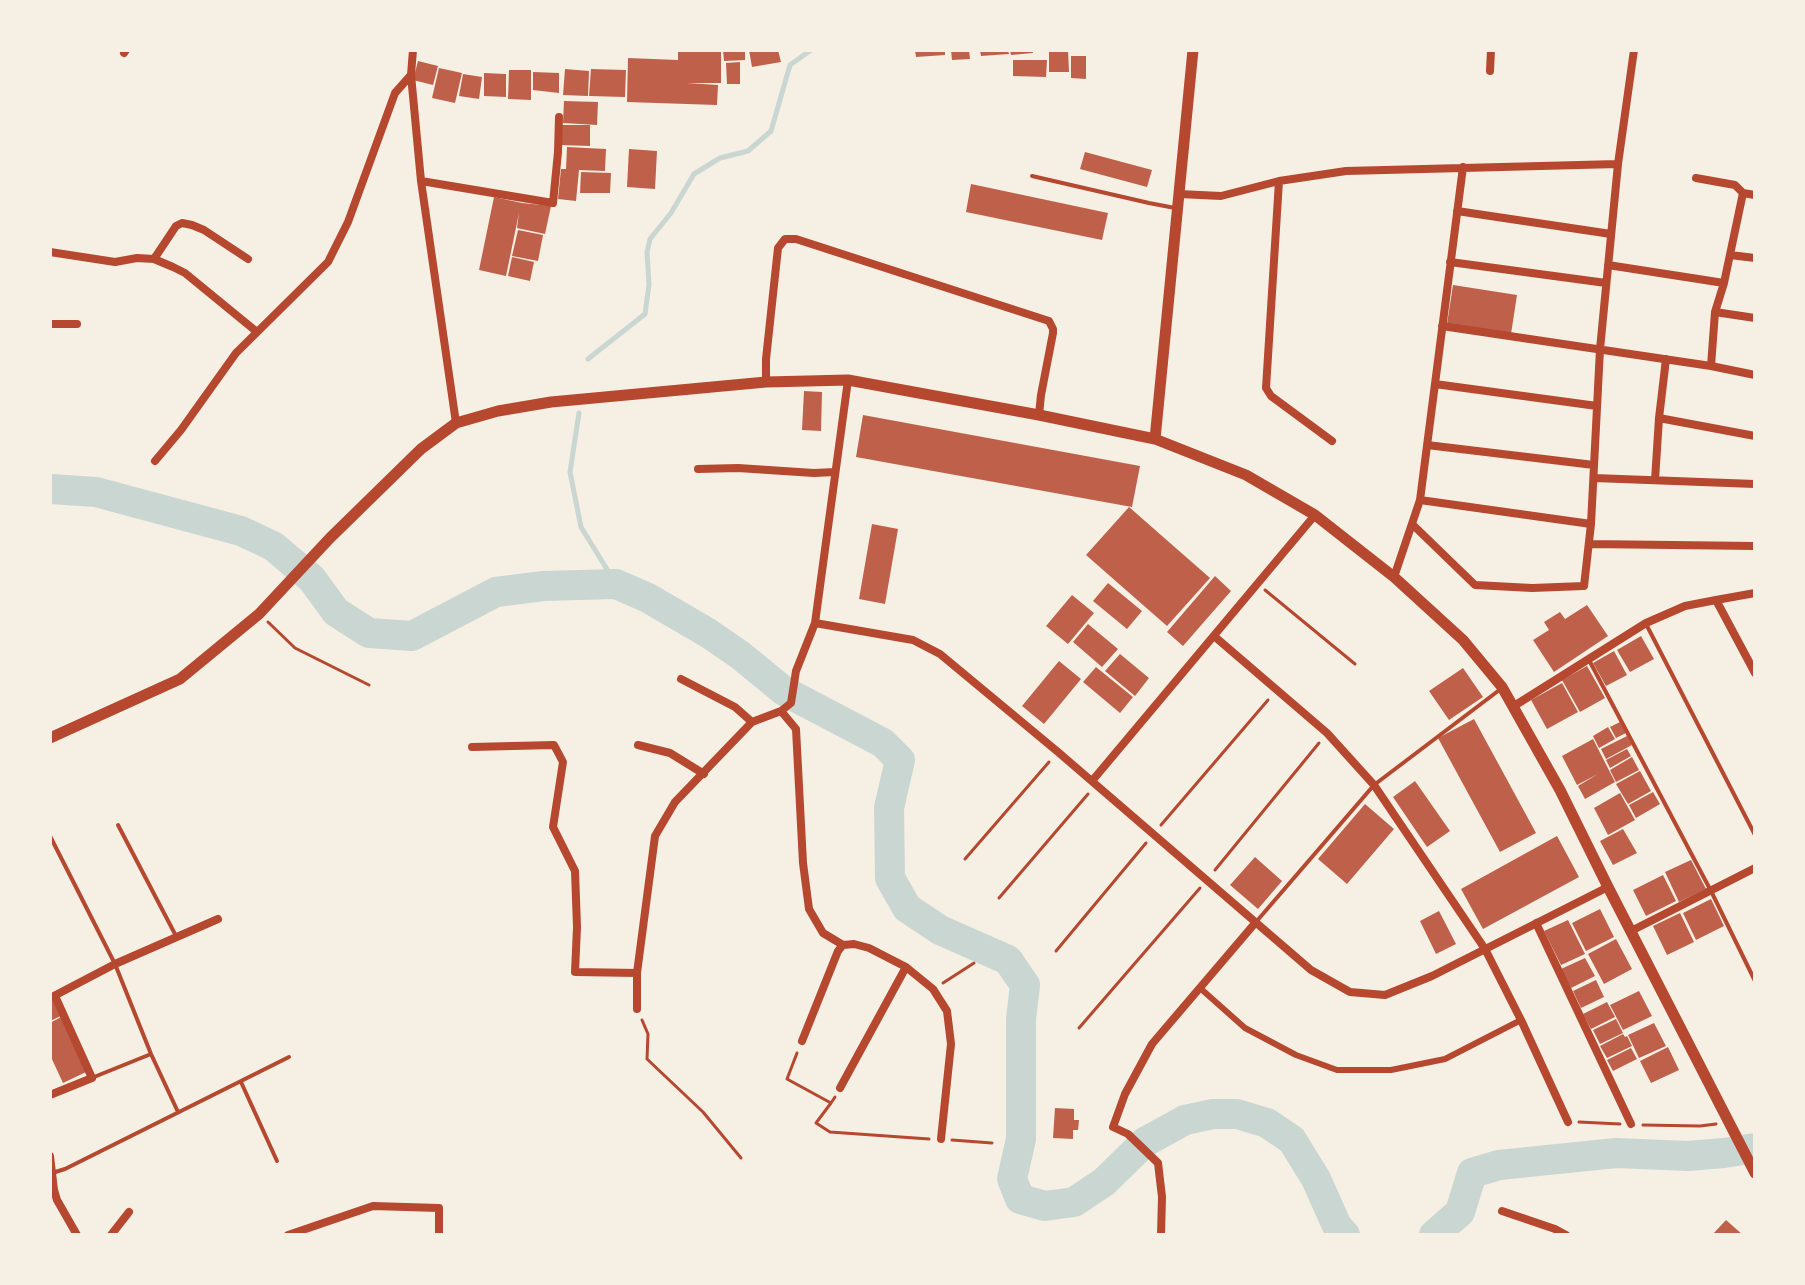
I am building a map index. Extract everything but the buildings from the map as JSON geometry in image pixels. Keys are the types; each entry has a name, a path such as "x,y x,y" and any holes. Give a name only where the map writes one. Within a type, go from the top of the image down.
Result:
{"street":[{"path":"413,50 411,75 421,181 456,423"},
{"path":"1155,439 1193,50"},
{"path":"1490,71 1491,50"},
{"path":"1412,524 1475,585 1532,588 1584,586 1591,524 1606,283 1634,50"},
{"path":"155,461 236,353 328,262 348,222 395,93 411,75"},
{"path":"421,181 553,203 559,117"},
{"path":"1179,194 1221,196 1279,181 1346,171 1618,164"},
{"path":"1394,577 1420,500 1463,167"},
{"path":"1696,178 1735,185 1743,193 1755,195"},
{"path":"1279,181 1266,388 1271,396 1332,441"},
{"path":"1711,366 1715,312 1743,193"},
{"path":"1457,211 1611,234"},
{"path":"154,259 176,226 182,223 204,230 248,259"},
{"path":"766,382 778,248 785,239 796,239 1049,321 1053,333 1039,415"},
{"path":"50,252 115,262 154,259 185,273 257,332"},
{"path":"1730,255 1755,258"},
{"path":"1450,262 1606,283"},
{"path":"1608,265 1724,283"},
{"path":"1715,312 1755,318"},
{"path":"50,324 77,324"},
{"path":"1442,326 1755,375"},
{"path":"1655,480 1666,359"},
{"path":"637,1009 637,973 655,836 675,802 752,722 781,711 791,703 796,671 815,623 848,380"},
{"path":"50,738 180,679 259,614 330,538 421,449 456,423 498,411 551,402 766,382 848,380 1155,439 1246,475 1315,515 1394,577 1463,640 1502,687 1560,790 1752,1170"},
{"path":"1435,384 1597,406"},
{"path":"1659,418 1755,436"},
{"path":"1427,445 1594,465"},
{"path":"698,469 835,472"},
{"path":"1594,478 1755,484"},
{"path":"1420,500 1591,524"},
{"path":"1094,783 1315,515"},
{"path":"1589,544 1755,546"},
{"path":"1514,706 1646,623 1685,606 1755,593"},
{"path":"1716,600 1755,673"},
{"path":"815,623 913,640 940,654 1311,970 1350,992 1385,995 1432,976 1608,887"},
{"path":"1214,636 1327,733 1374,785 1485,949 1568,1122"},
{"path":"681,679 735,707 752,722"},
{"path":"781,711 796,729 803,863 809,909 823,933 843,945 869,948 906,967 933,989 947,1011 951,1044 941,1139"},
{"path":"472,747 554,745 563,762 553,827 575,871 575,972 637,973"},
{"path":"638,745 670,753 704,774"},
{"path":"1631,931 1755,868"},
{"path":"50,1095 92,1078 52,997 115,964 218,919"},
{"path":"1161,1235 1162,1197 1158,1163 1128,1134 1113,1127 1125,1094 1152,1044 1256,922"},
{"path":"1536,923 1631,1124"},
{"path":"802,1041 843,945"},
{"path":"840,1088 906,967"},
{"path":"1200,988 1245,1028 1296,1055 1337,1070 1391,1070 1445,1059 1521,1020"},
{"path":"50,1158 57,1200 77,1235"},
{"path":"288,1235 373,1206 439,1208 439,1235"},
{"path":"1502,1211 1566,1235"},
{"path":"111,1235 129,1212"}],"lane":[{"path":"1032,176 1178,208"},
{"path":"1646,623 1755,835"},
{"path":"1589,659 1755,981"},
{"path":"1256,922 1374,785 1502,687"},
{"path":"118,825 177,937"},
{"path":"50,836 115,964 178,1112"},
{"path":"50,987 52,997"},
{"path":"92,1078 151,1054"},
{"path":"52,1173 289,1057"},
{"path":"241,1082 277,1161"}],"path":[{"path":"1257,584 1355,664"},
{"path":"259,614 295,648 369,685"},
{"path":"1056,951 1277,690"},
{"path":"965,859 1058,752"},
{"path":"999,898 1094,783"},
{"path":"933,989 974,963"},
{"path":"637,1009 648,1034 647,1059 703,1112 741,1158"},
{"path":"802,1041 787,1079 831,1103"},
{"path":"840,1088 816,1123 830,1132 877,1136"},
{"path":"1568,1122 1700,1126 1728,1122"}],"waterway":[{"path":"588,359 645,314 650,239 671,213 694,174 720,158 748,151 771,131 790,65 811,50"},
{"path":"579,413 570,472 581,527 616,584"},
{"path":"50,489 96,492 241,531 273,546 312,579 336,612 369,633 412,636 496,592 543,586 616,584 648,598 708,633 784,691 883,743 900,760 889,808 890,878 907,908 940,930 1008,960 1025,985 1021,1019 1021,1139 1012,1179 1020,1199 1045,1206 1074,1202 1104,1182 1145,1142 1185,1120 1213,1114 1237,1114 1267,1123 1292,1140 1316,1179 1337,1226 1345,1235"},
{"path":"1434,1235 1460,1212 1472,1173 1499,1165 1616,1153 1688,1156 1755,1148"}]}
